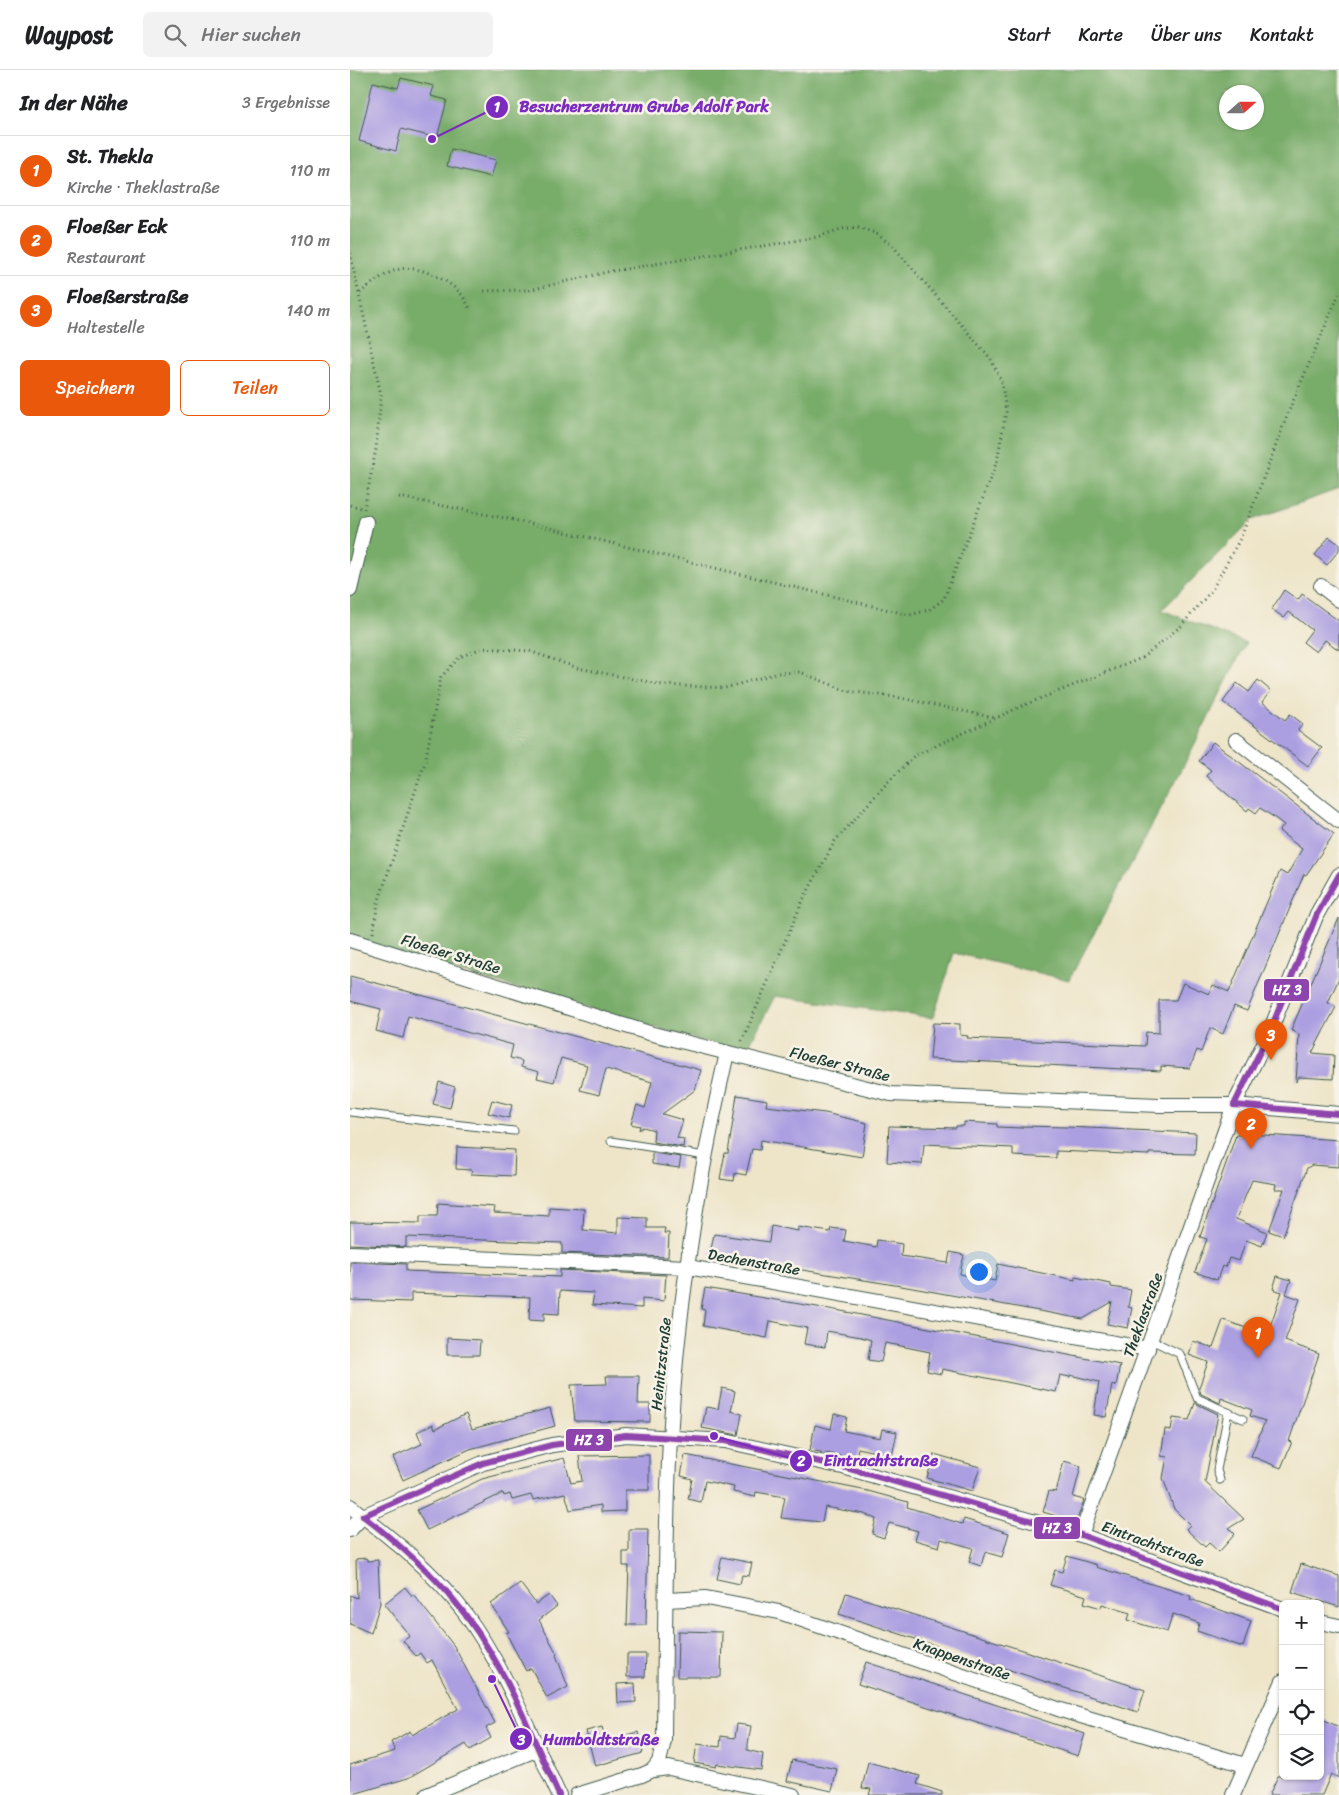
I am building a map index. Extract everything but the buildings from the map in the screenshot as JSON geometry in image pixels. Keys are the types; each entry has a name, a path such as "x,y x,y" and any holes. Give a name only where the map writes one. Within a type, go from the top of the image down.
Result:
{"street":[{"path":"350,590 365,516"},
{"path":"1321,586 1339,600"},
{"path":"1236,740 1339,820"},
{"name":"Theklastraße","path":"1081,1535 1234,1105 1270,1031 1317,914 1339,875"},
{"name":"Floeßer Straße","path":"350,940 649,1032 891,1094 1159,1105 1234,1105 1339,1114"},
{"name":"Heinitzstraße","path":"653,1770 659,1762 664,1741 670,1438 688,1267 706,1156 731,1054"},
{"name":"Dechenstraße","path":"350,1253 688,1267 1150,1344"},
{"name":"Eintrachtstraße","path":"350,1530 363,1516 483,1463 552,1445 626,1435 724,1441 844,1467 1081,1535 1279,1608"},
{"path":"350,1506 412,1557 464,1612 498,1666 559,1795"},
{"name":"Knappenstraße","path":"666,1600 706,1598 779,1612 1061,1710 1245,1765"},
{"path":"1324,1623 1339,1626"},
{"path":"1233,1795 1279,1690"},
{"path":"427,1795 538,1749"},
{"path":"577,1795 653,1770 669,1768 793,1795"}],"lane":[{"path":"350,1112 514,1131"},
{"path":"612,1141 706,1156"},
{"path":"1150,1344 1180,1354 1196,1398 1243,1419"},
{"path":"1220,1480 1217,1470 1228,1412"}],"path":[{"path":"399,496 524,522 910,615 929,610 944,599 997,461 1006,412 1002,383 991,359 892,245 875,233 858,227 841,229 817,238 608,272 529,290 482,291"},
{"path":"350,253 381,396 376,449 365,516 350,505"},
{"path":"360,293 372,283 401,269 414,270 433,275 452,287 460,293 471,311"},
{"path":"731,1054 763,994 802,900 835,841 914,756 996,718 1142,658 1181,626 1212,590 1241,537 1290,408 1339,294"},
{"path":"372,946 378,904 425,762 442,677 460,657 482,648 529,652 578,668 663,685 725,688 777,672 800,672 847,691 896,697 996,718"}],"green space":[{"path":"350,70 1339,70 1339,489 1252,520 1162,610 1246,643 1182,769 1069,980 954,953 933,1018 775,996 745,1053 355,942 350,934"}],"transit line":[{"path":"1234,1105 1270,1031 1317,914 1339,875"},
{"path":"1234,1105 1339,1114"},
{"path":"363,1516 483,1463 552,1445 626,1435 725,1441 843,1467 1081,1535 1279,1608"},
{"path":"363,1516 421,1565 452,1598 469,1620 485,1643 512,1693 559,1795"}],"place":[{"name":"Besucherzentrum Grube Adolf Park","path":"432,139"},
{"name":"Floeßerstraße","path":"1271,1060"},
{"name":"Floeßer Eck","path":"1251,1149"},
{"name":"St. Thekla","path":"1258,1358"},
{"name":"Eintrachtstraße","path":"714,1436"},
{"name":"Humboldtstraße","path":"492,1679"}]}
